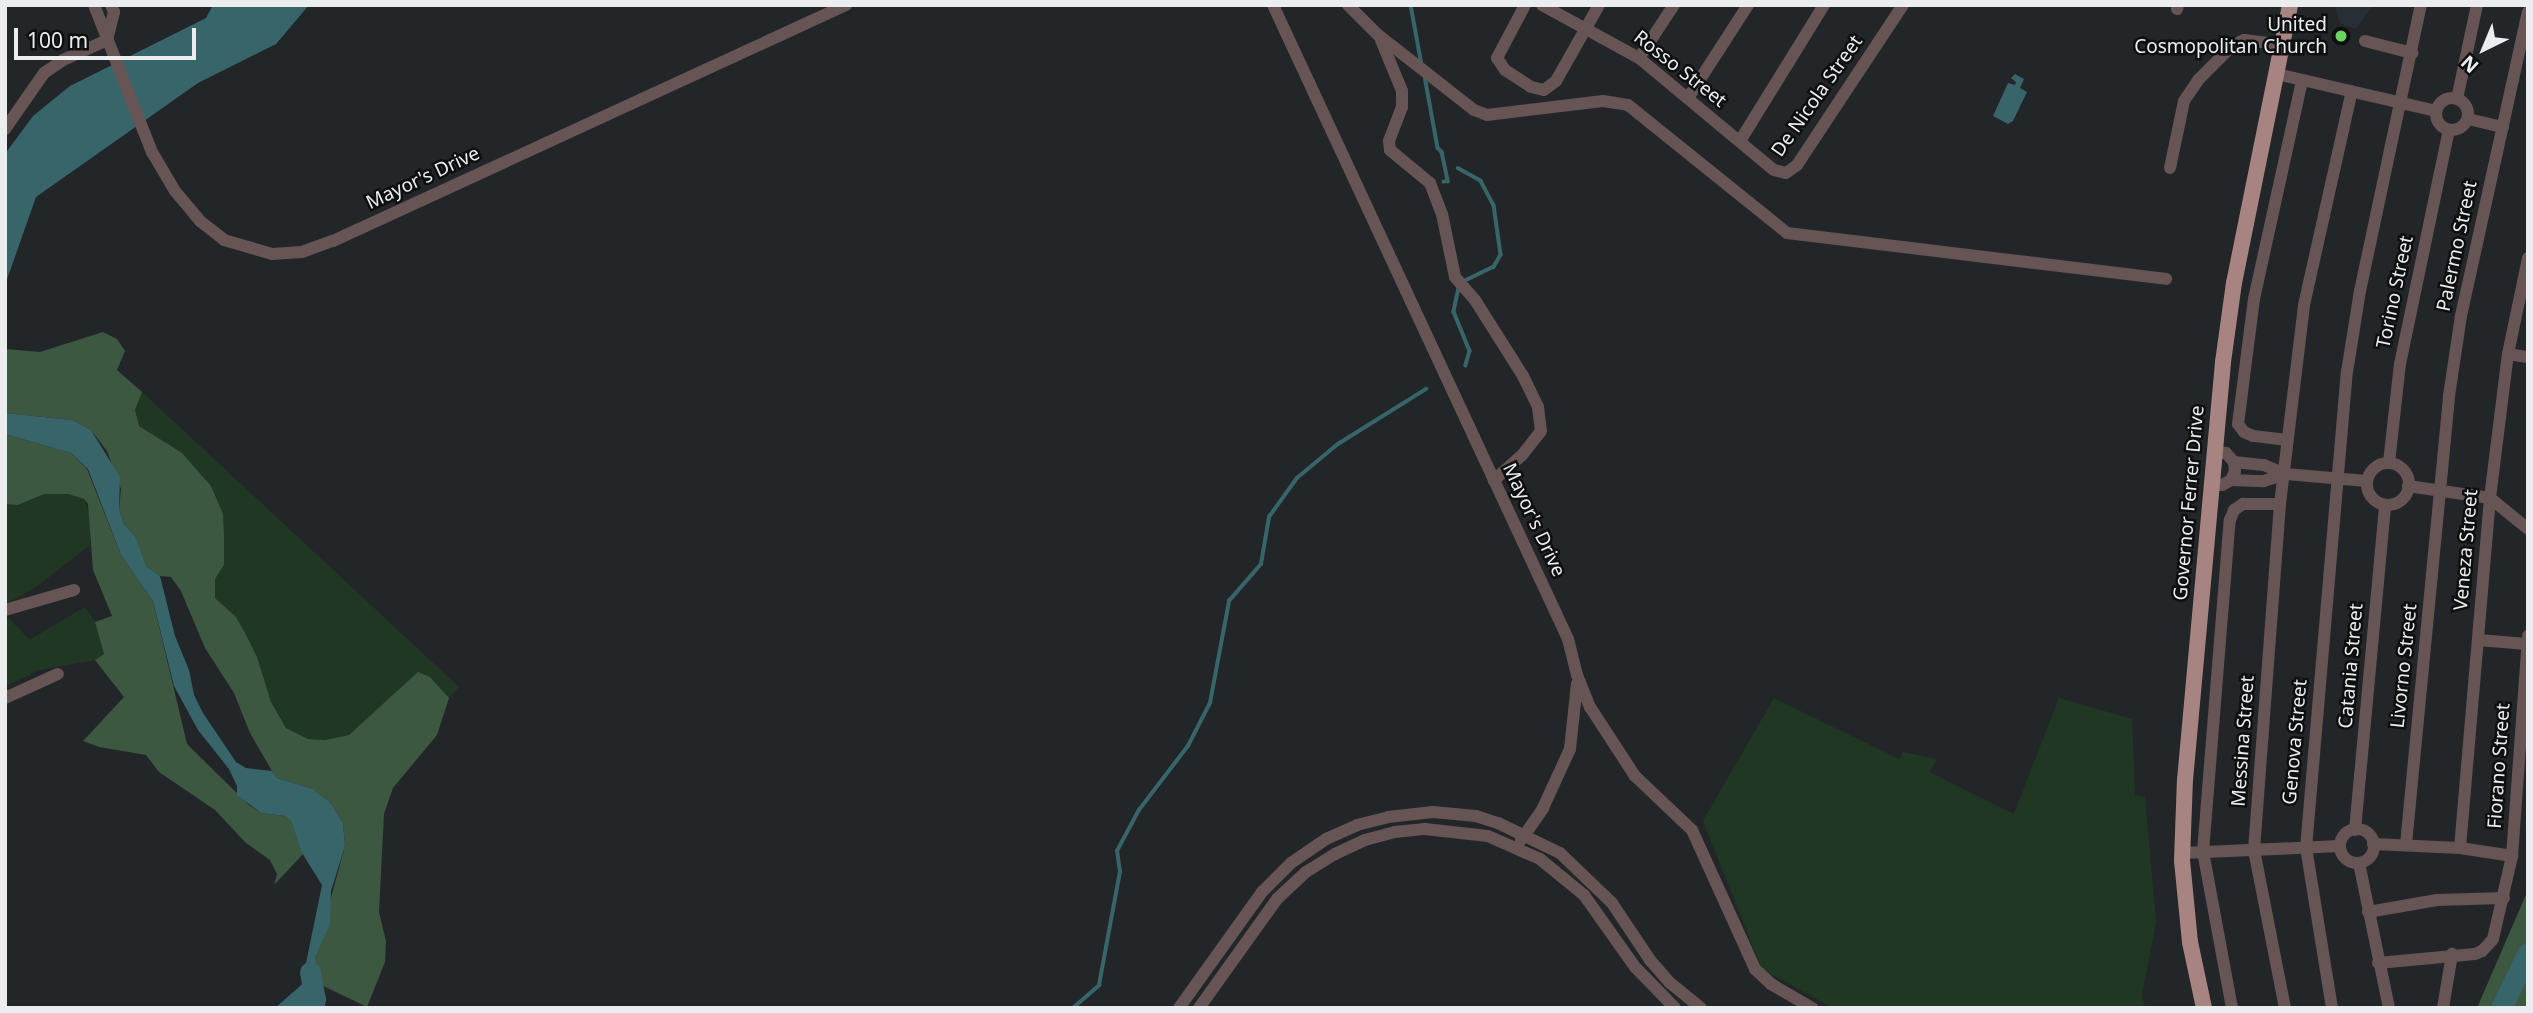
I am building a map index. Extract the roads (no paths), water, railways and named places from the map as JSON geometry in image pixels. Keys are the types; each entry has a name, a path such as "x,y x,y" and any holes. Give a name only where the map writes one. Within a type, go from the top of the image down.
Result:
{"main road":[{"name":"Governor Ferrer Drive","path":"2204,1008 2190,942 2182,853 2185,779 2215,452 2234,283 2290,5"}],"street":[{"name":"Mayor's Drive","path":"94,5 152,152 188,208 224,240 272,254 302,252 333,241 846,5"},
{"name":"Mayor's Drive","path":"109,46 114,12 111,5"},
{"name":"Mayor's Drive","path":"1273,5 1568,639 1577,676 1587,701 1621,758 1653,796 1692,830 1755,969 1771,984 1812,1008"},
{"path":"1348,5 1398,50 1457,96 1487,115 1603,101 1628,104 1787,233 2166,279"},
{"path":"1525,5 1497,58 1505,70 1538,90 1544,90 1556,81 1599,5"},
{"name":"Rosso Street","path":"1542,5 1639,58 1774,170 1786,173"},
{"path":"1639,58 1674,5"},
{"path":"1688,98 1748,5"},
{"path":"1740,141 1824,5"},
{"name":"De Nicola Street","path":"1786,173 1797,165 1903,5"},
{"path":"2457,99 2477,5"},
{"name":"Genova Street","path":"2332,1008 2306,848 2337,479 2347,372 2360,291 2402,103 2418,6"},
{"name":"Palermo Street","path":"2441,491 2449,396 2461,316 2528,12"},
{"path":"1377,33 1391,59 1402,91 1402,107 1390,141 1390,150 1430,183 1442,214 1455,277 1475,300 1538,407 1541,430 1522,455 1494,480"},
{"path":"2170,168 2184,101 2198,80 2232,46 2244,40 2282,45"},
{"path":"2365,41 2412,53"},
{"path":"5,129 44,73 63,60 109,46"},
{"path":"2277,74 2436,111"},
{"path":"2287,440 2253,436 2244,432 2238,424 2254,299 2302,80"},
{"name":"Messina Street","path":"2285,1008 2255,850 2280,505 2304,305 2352,91"},
{"path":"2457,99 2466,107 2468,119 2463,127 2449,130 2438,123 2436,111 2444,100 2457,99"},
{"path":"2468,119 2503,127"},
{"name":"Torino Street","path":"2389,463 2400,364 2449,130"},
{"name":"Veneza Street","path":"2460,848 2490,498 2508,354 2528,258"},
{"path":"2508,354 2528,357"},
{"path":"2215,452 2226,453 2234,462 2235,471 2231,480"},
{"path":"2234,462 2264,465 2285,474 2367,481"},
{"path":"2389,463 2403,470 2409,486 2401,500 2385,505 2371,497 2367,481 2374,468 2389,463"},
{"path":"2212,484 2222,485 2231,480 2264,481 2285,474"},
{"path":"2409,486 2490,498 2528,529"},
{"name":"Livorno Street","path":"2406,844 2441,491"},
{"path":"2232,1008 2203,852 2231,514 2243,504 2280,505"},
{"name":"Catania Street","path":"2355,830 2385,505"},
{"path":"5,610 74,590"},
{"path":"2478,640 2527,640"},
{"name":"Fiorano Street","path":"2452,954 2474,954 2489,946 2504,898 2512,856 2527,640"},
{"path":"5,698 58,674"},
{"path":"1516,846 1526,834 1560,775 1570,749 1576,711 1577,676"},
{"path":"1179,1008 1271,882 1291,863 1326,839 1372,820 1433,813 1476,816 1526,834 1560,853 1596,885 1650,960 1701,1008"},
{"path":"1199,1008 1277,899 1306,873 1335,853 1381,835 1425,829 1468,832 1516,846 1558,872 1584,895 1635,967 1675,1008"},
{"path":"2355,830 2367,833 2374,844 2371,855 2359,863 2344,857 2340,846 2343,837 2355,830"},
{"path":"2374,844 2460,848 2512,856"},
{"path":"2182,853 2340,846"},
{"path":"2359,863 2389,1008"},
{"path":"2368,912 2437,900 2504,898"},
{"path":"2378,963 2452,954 2443,1008"}],"water":[{"path":"213,5 309,5 276,44 198,83 36,197 5,285 5,154 33,116 70,86 206,18"},
{"path":"2015,74 2024,79 2020,88 2027,92 2013,121 2008,124 1993,116 2008,83 2015,85 2016,82 2011,78"},
{"path":"5,413 72,420 91,430 120,477 119,509 124,524 135,536 146,566 160,576 175,636 189,670 194,695 203,713 236,762 246,768 272,771 277,778 313,789 331,803 343,823 345,846 331,891 330,924 315,957 319,984 312,1008 275,1008 307,980 305,968 322,885 302,853 291,821 285,816 261,813 237,795 237,786 229,769 198,730 174,686 153,601 121,555 88,469 71,453 5,434"}],"waterway":[{"path":"1411,5 1422,65"},
{"path":"1425,76 1438,148 1442,152 1448,181 1444,182"},
{"path":"1458,168 1481,181 1494,205 1501,255 1494,267 1465,281"},
{"path":"1459,288 1454,312 1470,351 1466,365"},
{"path":"1073,1008 1099,985 1120,872 1117,851 1139,810 1188,746 1210,703 1229,601 1261,564 1269,517 1297,478 1338,444 1426,389"},
{"path":"2501,1008 2528,953"},
{"path":"310,972 315,999 313,1008"}],"place":[{"name":"United Cosmopolitan Church","path":"2341,36"}]}
